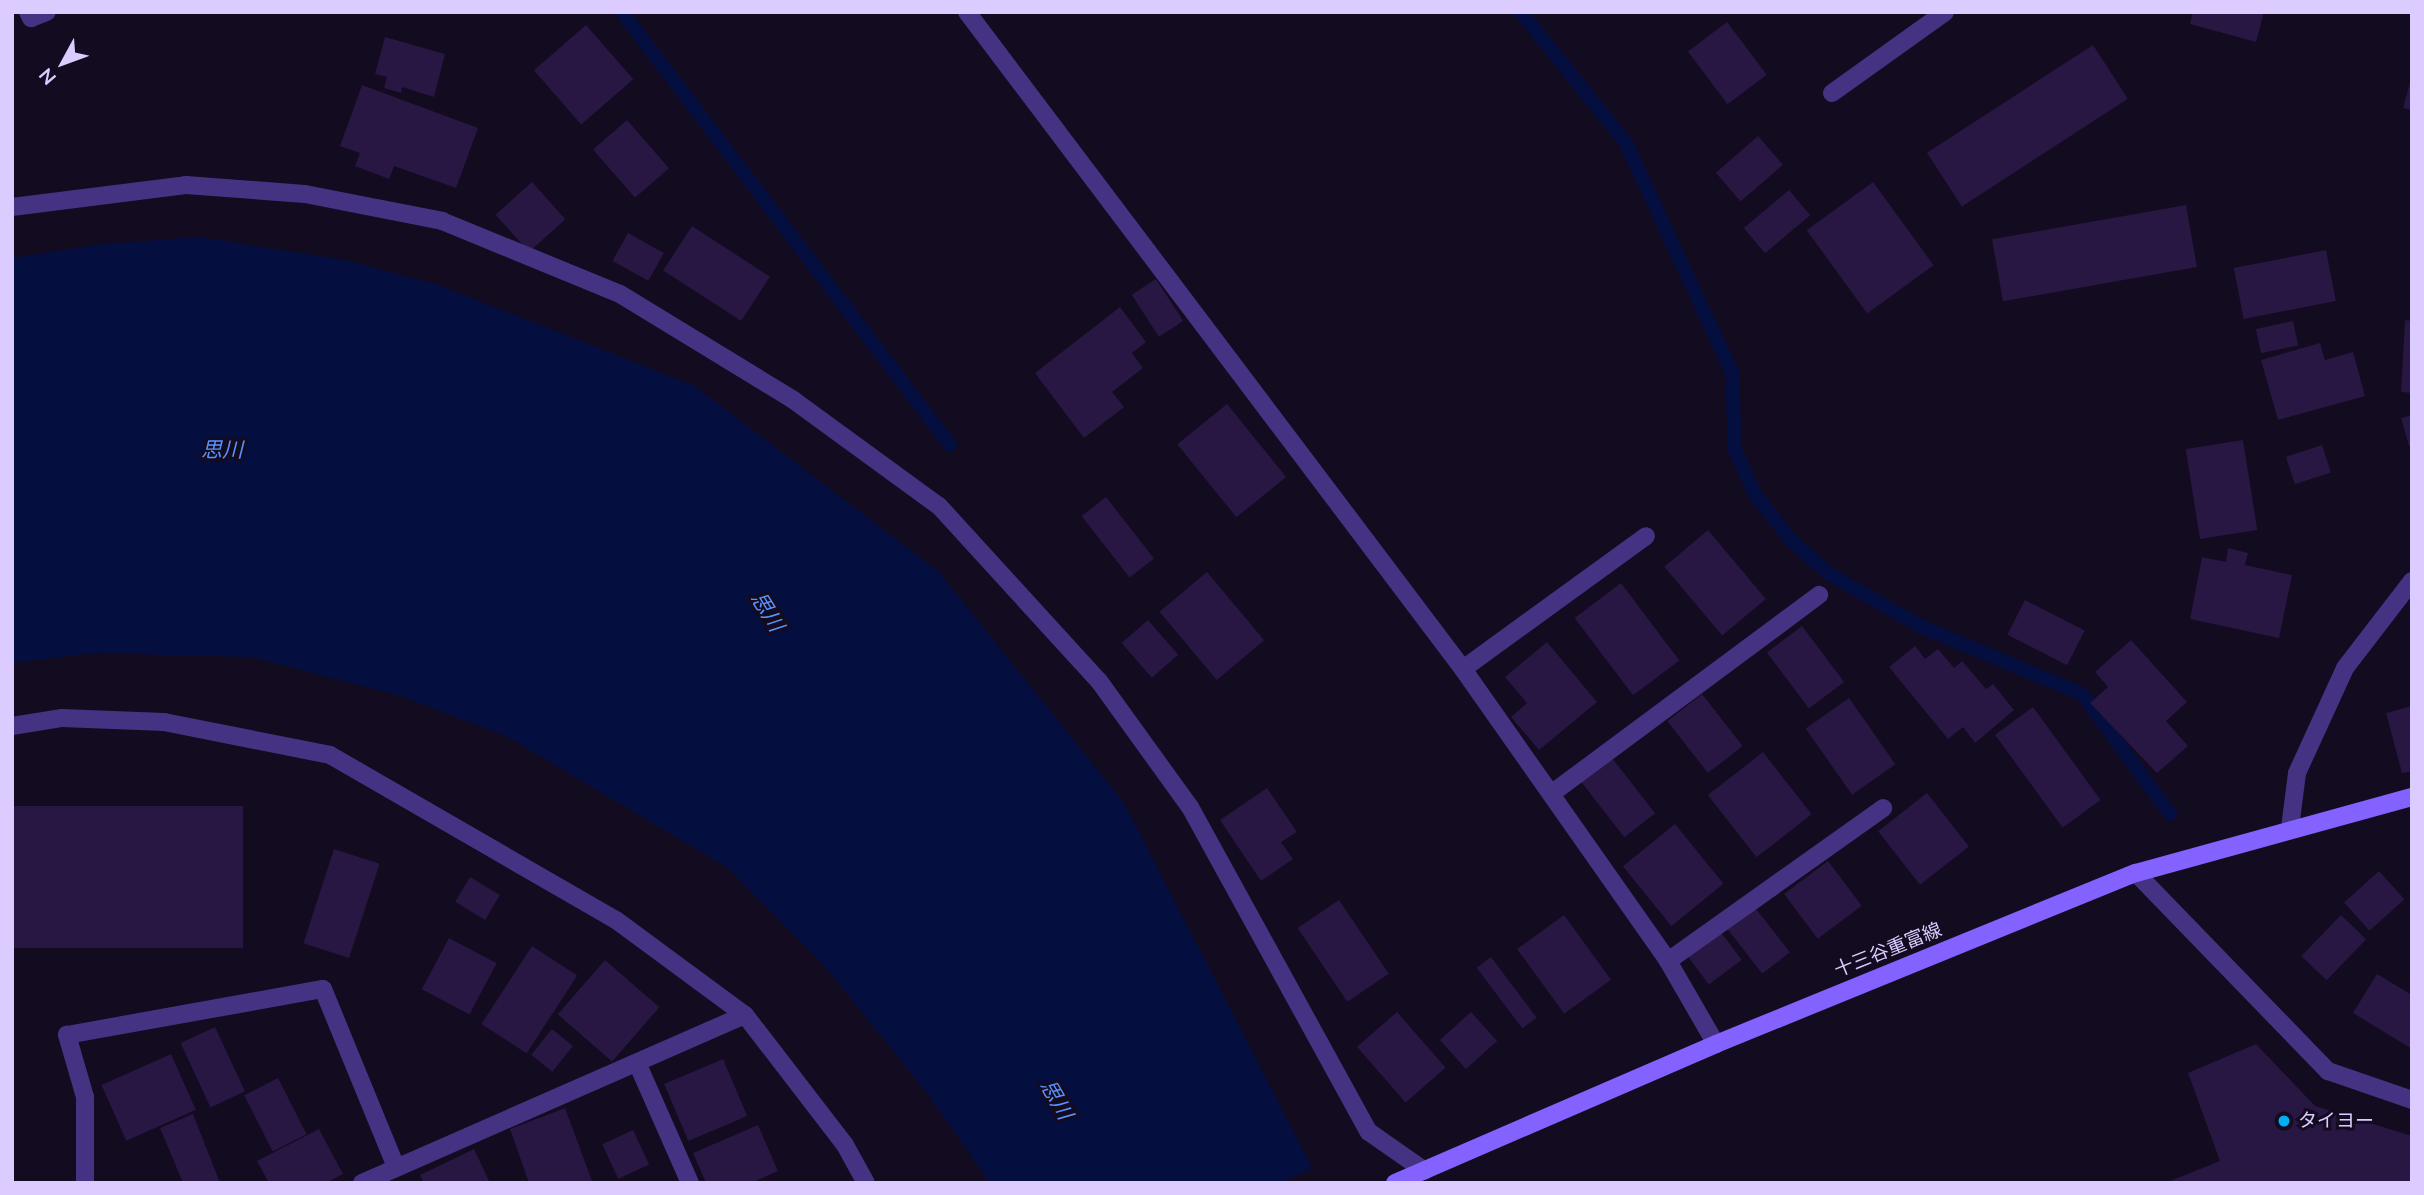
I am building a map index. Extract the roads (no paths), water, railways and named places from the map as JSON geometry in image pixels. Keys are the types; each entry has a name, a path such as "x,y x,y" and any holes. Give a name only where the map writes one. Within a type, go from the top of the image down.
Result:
{"main road":[{"name":"十三谷重富線","path":"1395,1183 1428,1177 1716,1044 2136,873 2290,828 2412,797"}],"street":[{"path":"28,12 31,18 47,12"},
{"path":"967,12 1463,669 1668,961 1716,1044"},
{"path":"1832,93 1945,12"},
{"path":"12,207 187,185 305,194 442,221 620,295 792,399 939,506 1099,681 1190,807 1368,1132 1428,1177"},
{"path":"1463,669 1646,536"},
{"path":"2290,828 2297,773 2345,668 2412,581"},
{"path":"1550,794 1819,595"},
{"path":"12,726 62,718 164,722 330,755 616,920 745,1015 845,1145 866,1183"},
{"path":"1668,961 1884,808"},
{"path":"2136,873 2328,1071 2412,1100"},
{"path":"85,1183 85,1097 67,1035 323,989 396,1167"},
{"path":"362,1183 638,1065 745,1015"},
{"path":"638,1065 690,1183"}],"water":[{"name":"思川","path":"198,237 345,260 436,284 695,386 939,572 1124,803 1320,1183 990,1183 927,1093 822,963 728,868 508,737 401,696 251,657 95,653 12,663 12,258 103,244"}],"waterway":[{"path":"622,12 950,445"},
{"path":"1521,12 1626,143 1732,372 1735,450 1755,494 1790,539 1829,574 1922,627 2082,694 2170,814"}],"place":[{"name":"タイヨー","path":"2284,1121"}]}
